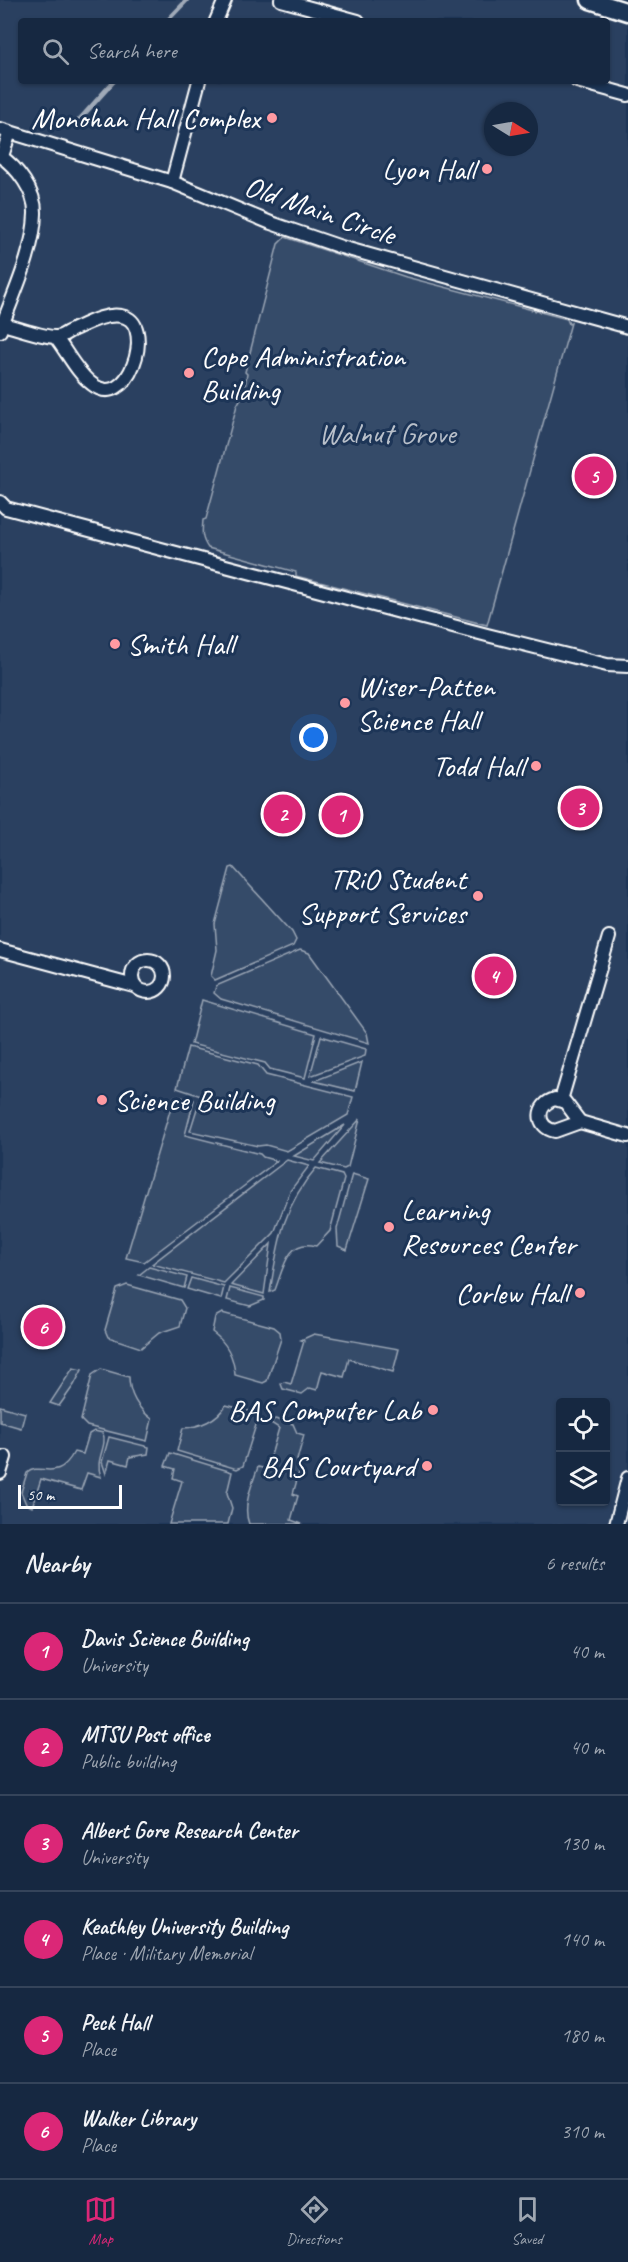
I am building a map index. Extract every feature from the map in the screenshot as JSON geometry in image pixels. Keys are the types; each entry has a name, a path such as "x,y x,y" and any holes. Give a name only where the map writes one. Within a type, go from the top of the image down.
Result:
{"main road":[{"path":"590,0 628,12"}],"street":[{"path":"217,18 225,0"},
{"path":"281,0 347,18"},
{"path":"172,182 198,84"},
{"path":"588,84 628,95"},
{"path":"5,130 1,156 27,183 36,212 30,246 1,327 56,338 97,320 120,316 133,322 139,339 130,375 124,382 108,390 91,384 56,338"},
{"name":"Old Main Circle","path":"5,130 172,182 271,223 341,247 628,327"},
{"path":"2,506 487,635 606,664 628,666"},
{"path":"561,1100 609,937"},
{"path":"0,950 134,986"},
{"path":"580,1122 569,1106 561,1100 550,1100 542,1107 540,1118 545,1128 555,1131 580,1122 628,1136"},
{"path":"0,1473 5,1457"},
{"path":"616,1524 625,1504 628,1478"}],"shaded area":[{"path":"0,0 580,0 628,16 628,1524 0,1524"}],"green space":[{"name":"Walnut Grove","path":"285,237 406,277 567,319 569,324 571,323 487,625 296,576 296,572 208,548 204,541 203,520 206,519 237,405 244,393 247,374 245,372 278,244"},
{"path":"233,867 292,932 296,940 293,946 215,980 211,976 217,950 215,924 230,868"},
{"path":"300,950 309,953 367,1033 369,1043 221,999 214,993 216,986"},
{"path":"202,1000 316,1034 305,1078 270,1069 265,1063 191,1044"},
{"path":"321,1036 366,1049 365,1056 310,1076"},
{"path":"188,1047 258,1065 266,1075 353,1097 348,1115 287,1151 190,1131 201,1096 177,1088"},
{"path":"362,1062 355,1091 314,1081"},
{"path":"174,1097 194,1100 185,1135 260,1154 277,1161 144,1262 126,1258"},
{"path":"360,1119 348,1167 344,1169 320,1163"},
{"path":"345,1125 314,1161 294,1156"},
{"path":"287,1160 309,1166 290,1191 274,1233 224,1283 152,1264"},
{"path":"316,1168 342,1175 344,1179 330,1231 316,1246 306,1245 292,1251 275,1290 270,1292 283,1227 296,1197"},
{"path":"352,1174 369,1179 347,1250 338,1246 337,1229"},
{"path":"271,1244 264,1294 231,1285"},
{"path":"149,1267 187,1277 184,1288 139,1275"},
{"path":"191,1278 224,1287 221,1299 187,1289"},
{"path":"127,1285 180,1300 185,1308 180,1326 159,1333 141,1348 108,1337 105,1330 117,1289"},
{"path":"230,1288 264,1297 264,1300 250,1306 227,1300"},
{"path":"222,1313 274,1327 280,1332 281,1339 267,1381 263,1383 235,1375 228,1350 212,1332 215,1317"},
{"path":"314,1334 399,1349 393,1372 349,1359 344,1377 322,1371 317,1390 310,1388 302,1394 283,1389 281,1384 284,1382 291,1384 304,1341 301,1340"},
{"path":"73,1368 82,1370 74,1385 59,1406 50,1403"},
{"path":"101,1369 129,1377 135,1401 152,1419 147,1441 87,1426 81,1420 92,1375"},
{"path":"226,1405 253,1412 256,1416 256,1425 243,1466 237,1469 177,1451 183,1428 208,1422"},
{"path":"0,1406 25,1413 21,1428 0,1422"},
{"path":"275,1419 293,1424 297,1433 304,1435 297,1460 302,1462 293,1494 298,1496 291,1520 302,1524 249,1524 247,1517 249,1496 258,1467 267,1469 279,1428 271,1423"},
{"path":"94,1431 103,1433 104,1438 99,1464 101,1477 87,1473 81,1490 41,1479 32,1507 26,1504 21,1492 27,1473 37,1469 55,1470 68,1462 74,1452 83,1454 89,1434"},
{"path":"109,1437 149,1447 148,1454 130,1457 128,1465 110,1460 106,1474 102,1462"},
{"path":"170,1453 232,1472 227,1493 232,1508 228,1524 169,1524 182,1481 173,1478 175,1469 165,1466"}],"waterway":[{"path":"170,18 187,0"},
{"path":"79,120 111,84"}],"place":[{"name":"Monohan Hall Complex","path":"272,118"},
{"name":"Lyon Hall","path":"487,169"},
{"name":"Cope Administration Building","path":"189,373"},
{"name":"Peck Hall","path":"594,476"},
{"name":"Smith Hall","path":"115,644"},
{"name":"Wiser-Patten Science Hall","path":"345,703"},
{"name":"Todd Hall","path":"536,766"},
{"name":"Albert Gore Research Center","path":"580,808"},
{"name":"MTSU Post office","path":"283,814"},
{"name":"Davis Science Building","path":"341,815"},
{"name":"TRiO Student Support Services","path":"478,896"},
{"name":"Keathley University Building","path":"494,976"},
{"name":"Science Building","path":"102,1100"},
{"name":"Learning Resources Center","path":"389,1227"},
{"name":"Corlew Hall","path":"580,1293"},
{"name":"Walker Library","path":"43,1327"},
{"name":"BAS Computer Lab","path":"433,1410"},
{"name":"BAS Courtyard","path":"427,1466"}]}
